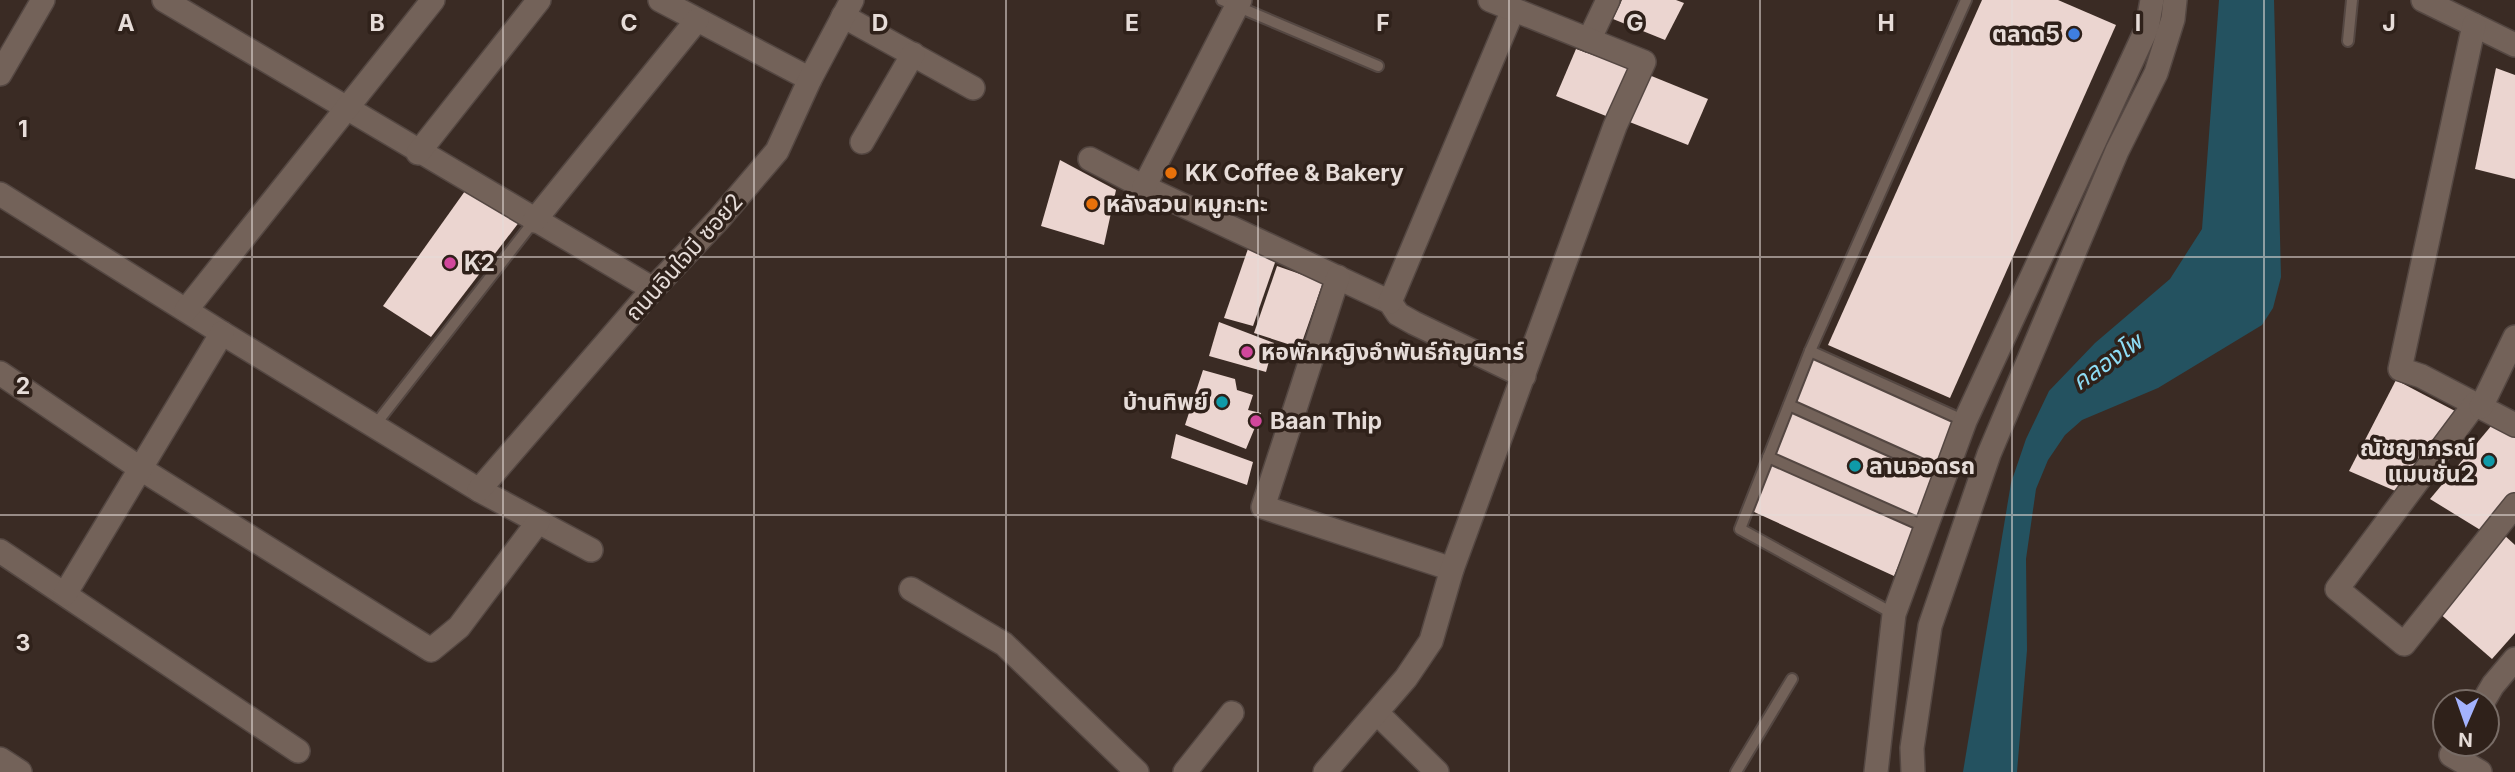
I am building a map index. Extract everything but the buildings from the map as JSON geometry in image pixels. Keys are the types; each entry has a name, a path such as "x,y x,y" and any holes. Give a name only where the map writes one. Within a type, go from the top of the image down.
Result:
{"street":[{"path":"0,74 43,0"},
{"path":"164,0 418,153 653,289"},
{"path":"186,310 433,0"},
{"path":"418,153 539,0"},
{"path":"660,0 810,79"},
{"path":"1325,772 1406,678 1431,641 1452,569 1615,126 1644,62 1490,0"},
{"path":"1589,40 1608,0"},
{"path":"1913,772 1912,748 1930,626 1989,454 2117,151 2156,73 2173,19 2175,0"},
{"path":"2423,0 2514,43"},
{"path":"1876,772 1894,614 1965,421 2147,27 2149,1"},
{"path":"1144,187 1233,2"},
{"path":"848,8 913,54 973,88"},
{"name":"ถนนอินใจมี ซอย2","path":"479,489 778,150 810,79 848,8"},
{"path":"1390,302 1513,10"},
{"path":"534,221 697,20"},
{"path":"2474,25 2400,369 2421,376 2515,425"},
{"path":"862,142 913,54"},
{"path":"1090,159 1390,302 1398,314 1414,323 1524,376"},
{"path":"0,194 479,489 591,550"},
{"path":"1338,277 1263,507 1452,569"},
{"path":"65,594 222,333"},
{"path":"2515,337 2478,406 2337,589 2404,644 2515,505"},
{"path":"0,373 141,470 431,650 459,627 538,522"},
{"path":"0,551 298,751"},
{"path":"911,589 1004,644 1137,772"},
{"path":"1894,614 1930,626"},
{"path":"2493,688 2515,659"},
{"path":"1185,772 1232,713"},
{"path":"1377,713 1437,772"},
{"path":"2454,758 2480,772"},
{"path":"0,759 20,772"}],"lane":[{"path":"1894,614 1740,529 1810,351 1966,0"},
{"path":"2348,41 2352,0"},
{"path":"1233,2 1378,65"},
{"path":"375,425 534,221"},
{"path":"1810,351 1965,421"},
{"path":"1789,405 1945,475"},
{"path":"1768,457 1926,527"},
{"path":"1737,772 1792,679"}],"water":[{"name":"คลองโพ","path":"2219,0 2274,0 2281,277 2273,308 2262,325 2158,388 2082,420 2065,435 2048,460 2036,489 2026,559 2027,650 2017,772 1963,772 2011,483 2026,439 2049,391 2095,343 2170,279 2202,229"}],"place":[{"name":"ตลาด5","path":"2074,34"},
{"name":"KK Coffee & Bakery","path":"1171,173"},
{"name":"หลังสวน หมูกะทะ","path":"1092,204"},
{"name":"K2","path":"450,263"},
{"name":"หอพักหญิงอำพันธ์กัญนิการ์","path":"1247,352"},
{"name":"บ้านทิพย์","path":"1222,402"},
{"name":"Baan Thip","path":"1256,421"},
{"name":"ณัชญาภรณ์ แมนชั่น2","path":"2489,461"},
{"name":"ลานจอดรถ","path":"1855,466"}]}
